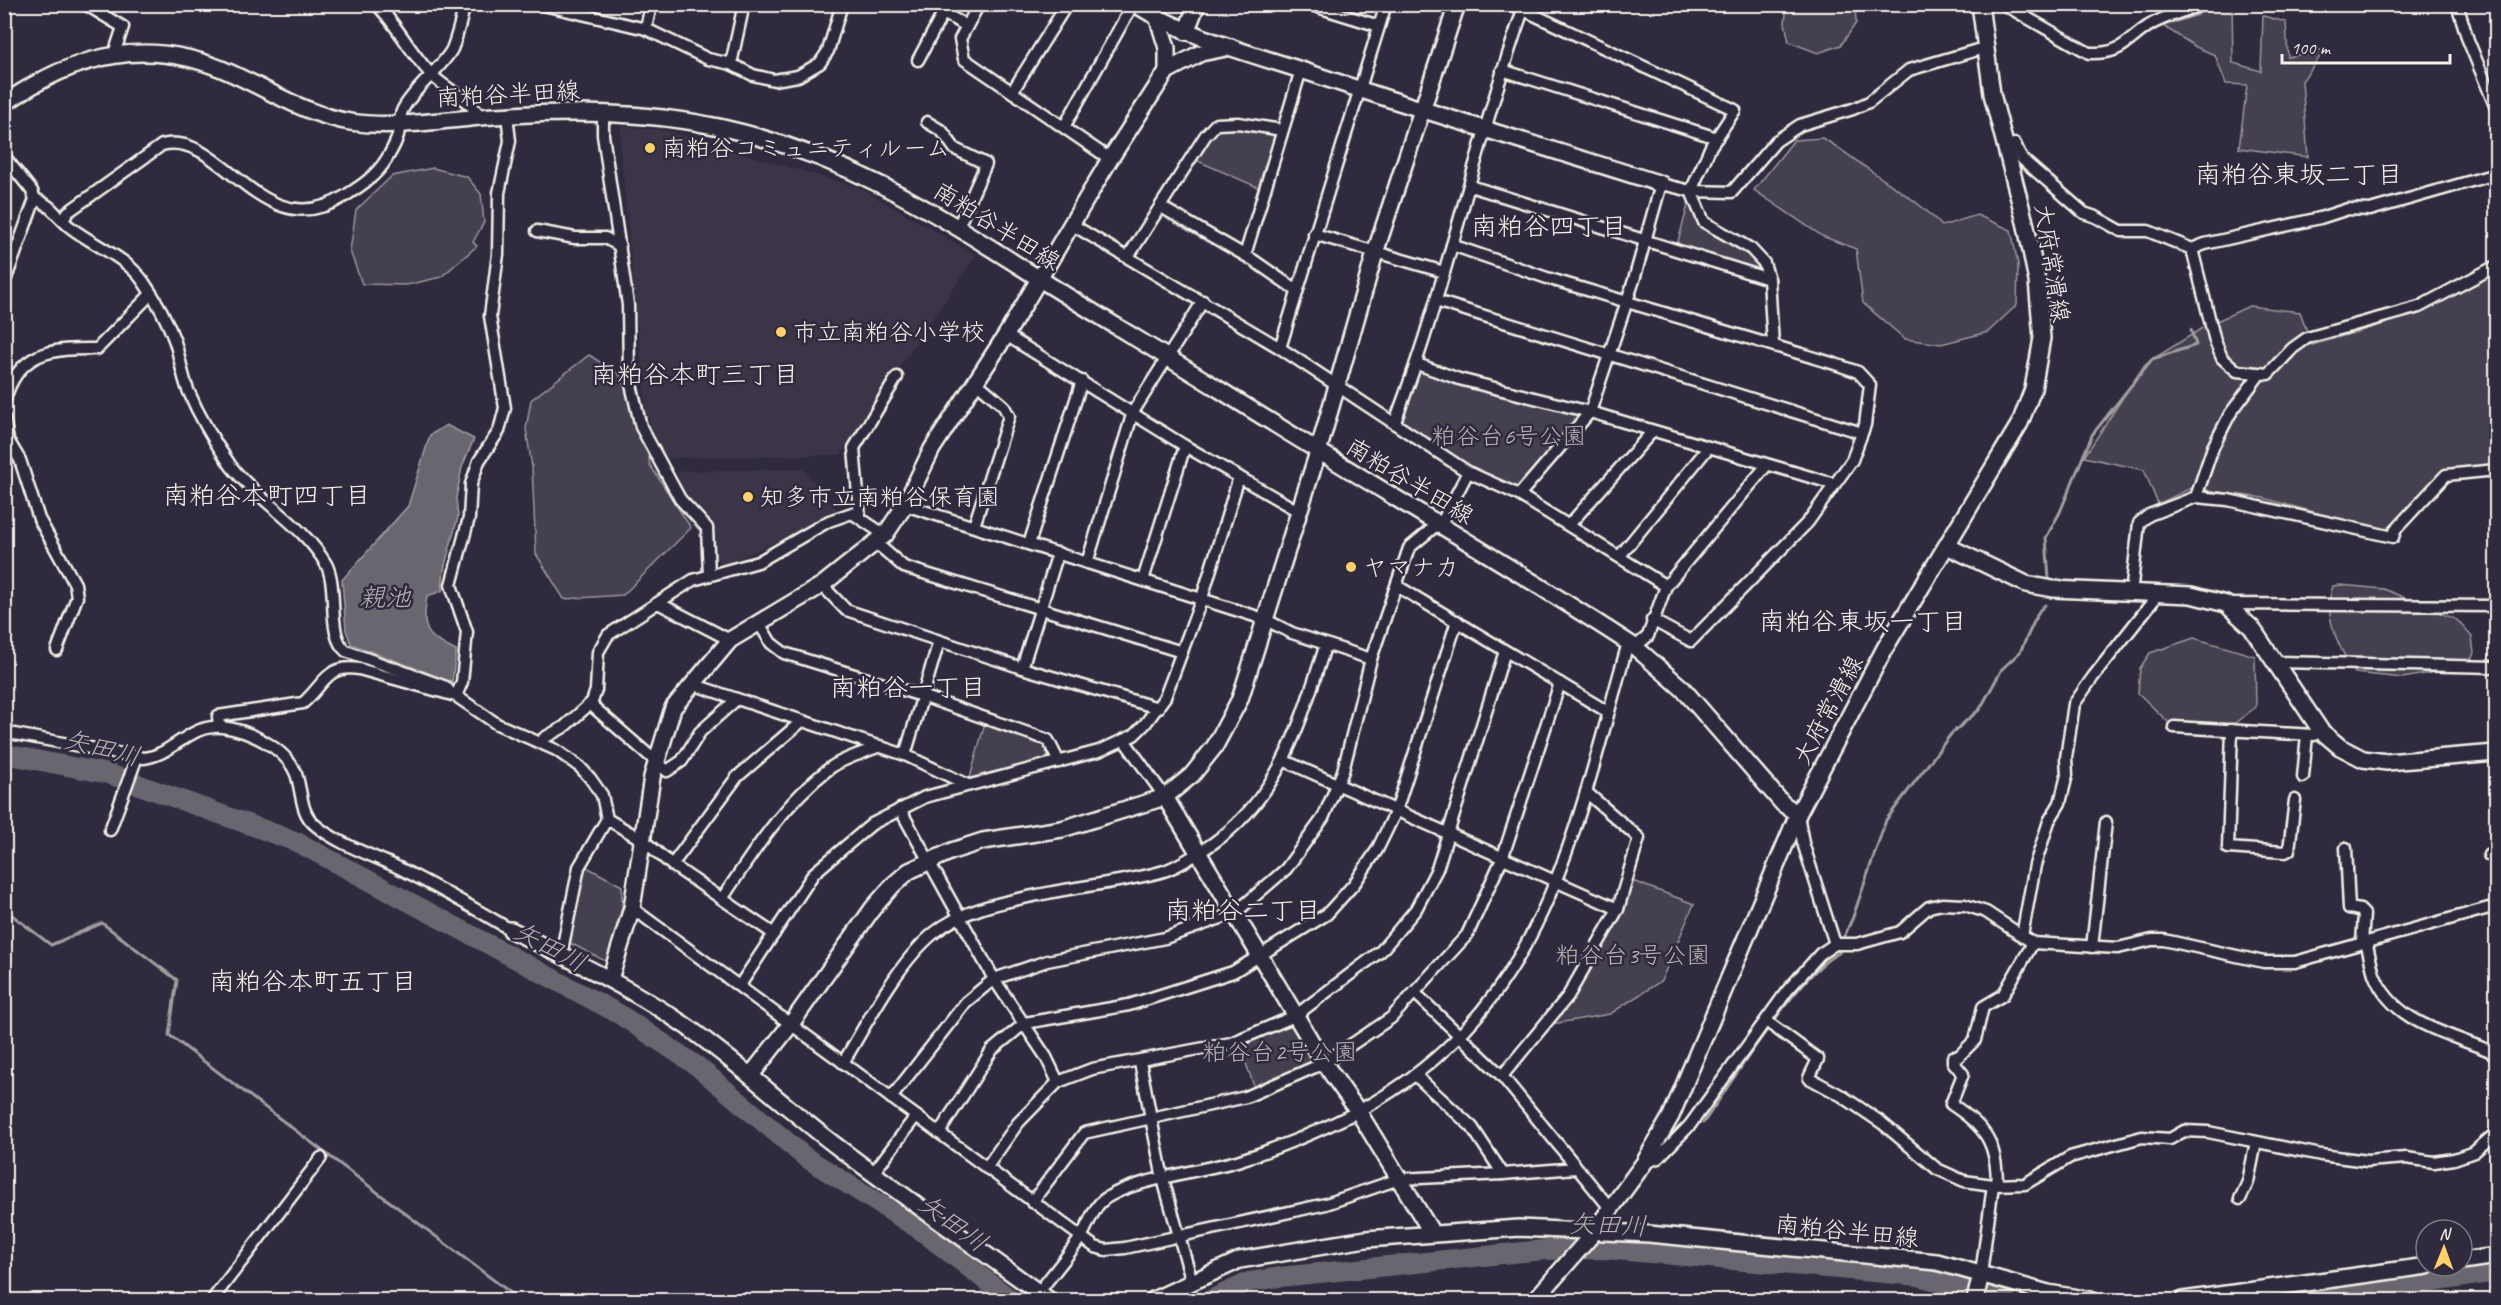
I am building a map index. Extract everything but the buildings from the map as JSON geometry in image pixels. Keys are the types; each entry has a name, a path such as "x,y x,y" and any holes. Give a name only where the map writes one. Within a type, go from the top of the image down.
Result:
{"street":[{"path":"85,4 123,27 114,54"},
{"path":"376,4 430,74 453,94 477,110 480,117"},
{"path":"63,220 68,212 162,145 173,142 191,146 272,201 304,211 315,210 343,198 367,182 379,170 397,138 402,110 452,50 465,4"},
{"path":"539,4 646,29 708,58 731,64 766,78 790,79 820,63 828,51 842,4"},
{"path":"646,29 651,4"},
{"path":"731,64 744,4"},
{"path":"979,4 960,39 964,60 1110,159"},
{"path":"1012,92 1067,4"},
{"path":"1064,126 1134,4 1158,19 1186,32 1423,111 1485,127 1661,184 1690,191 1732,192 1776,141 1800,125 1848,112 1861,106 1909,70 1984,48"},
{"path":"1186,32 1197,4"},
{"path":"1308,4 1379,26"},
{"path":"1280,348 1386,4"},
{"path":"751,1075 791,1024 873,908 893,885 930,860 983,841 1062,829 1165,797 1192,775 1215,746 1240,699 1318,452 1375,253 1457,4"},
{"path":"1511,4 1736,110 1711,146 1690,191 1704,222 1751,249 1764,263 1769,279 1773,344"},
{"name":"大府常滑線","path":"1535,1300 1593,1233 1644,1163 1671,1116 1798,814 1885,648 2020,423 2033,389 2042,338 2037,280 1992,94 1984,48 1980,4"},
{"path":"2003,4 2089,53 2100,54 2128,45 2148,27 2204,4"},
{"path":"2457,4 2468,40 2496,108"},
{"path":"1395,422 1417,364 1502,70 1523,10"},
{"path":"918,60 943,13 967,26"},
{"path":"1158,19 1167,48 1167,71"},
{"path":"610,979 632,908 656,764 673,708 730,640 822,585 880,539 905,505 932,449 1006,335 1110,159 1167,71 1201,53 1231,47"},
{"name":"南粕谷半田線","path":"4,104 37,82 76,64 114,54 149,52 187,58 224,70 291,103 330,118 400,125 507,115 603,113 694,122 787,144 875,180 958,227 1318,452 1440,523 1632,645 1683,689 1783,804 1798,814"},
{"path":"1245,255 1301,70"},
{"path":"1502,70 1717,138"},
{"path":"603,113 603,135 629,325 629,376 641,427 680,499 707,528 709,575"},
{"path":"454,695 462,682 467,632 451,585 469,518 471,484 479,461 499,431 505,408 490,316 498,254 499,193 510,141 507,115"},
{"path":"927,122 942,131 955,149 986,164 958,227"},
{"path":"1128,257 1205,136 1216,124 1238,123 1281,130"},
{"path":"2005,146 2014,144 2022,159 2084,213 2121,231 2148,231 2192,249 2205,243 2320,218 2348,209 2370,210 2496,174"},
{"path":"4,156 32,191 35,199 4,284"},
{"path":"1519,495 1590,412 1661,184"},
{"path":"1470,186 1769,279"},
{"path":"35,199 46,204 63,220 124,262 144,282 175,340 188,390 218,446 254,491 309,542 331,574 336,632 340,646 346,651 446,687 497,724 542,743 569,758 590,778 602,795 607,819 579,867 561,955"},
{"path":"1161,207 1245,255 1296,290"},
{"path":"1071,224 1280,348 1468,472 1519,495 1666,586"},
{"path":"537,231 575,238 605,238 620,246"},
{"path":"1314,234 1443,272"},
{"path":"1452,245 1547,278 1773,344 1858,372 1870,385 1862,433 1852,460 1808,522 1691,641 1652,620"},
{"path":"2192,249 2208,320 2222,358 2237,371 2259,375 2268,374 2279,361 2307,338 2419,307 2496,266"},
{"path":"4,403 8,387 24,366 44,353 60,348 97,349 150,295"},
{"path":"1086,563 1133,412 1203,301"},
{"path":"1436,301 1862,433"},
{"path":"1006,335 1185,446 1298,512"},
{"path":"1417,364 1459,378 1590,412 1834,484"},
{"path":"2196,497 2213,447 2230,414 2259,375"},
{"path":"860,518 854,448 897,376"},
{"path":"1029,544 1082,381"},
{"path":"974,526 1009,416 1003,405 976,382"},
{"path":"4,418 8,440 20,460 39,519 75,584 77,597 57,650"},
{"path":"1569,525 1652,432"},
{"path":"1143,580 1185,446"},
{"path":"1619,557 1708,448"},
{"path":"4,732 135,761 158,756 194,732 219,726 238,730 281,753 296,774 307,814 322,830 434,886 511,930 610,979 683,1024 751,1075 803,1120 1043,1297 1099,1204 1112,1195 1163,1179 1240,1160 1328,1126 1358,1111 1415,1075 1462,1036 1505,981 1529,941 1557,882 1586,792 1608,712 1632,645 1648,636 1666,586 1767,465"},
{"path":"2132,594 2139,523 2149,515 2196,497 2228,500 2393,537 2396,529 2446,475 2496,470"},
{"path":"891,1098 966,1002 994,979 1047,961 1165,938 1235,913 1286,869 1323,818 1337,785 1371,659 1409,548 1440,523 1468,472"},
{"path":"740,985 814,873 846,843 872,824 925,796 1099,751 1134,735 1158,708 1182,652 1202,598 1239,477"},
{"path":"905,505 1202,598 1264,619 1292,633 1371,659"},
{"path":"542,743 544,738 564,727 590,704 596,690 598,652 608,635 660,604 693,580 759,562 829,521 852,513 860,518 904,567 1182,652"},
{"path":"1947,546 2026,584 2053,589 2191,596 2226,604 2496,606"},
{"path":"1022,668 1058,553"},
{"path":"822,585 846,610 1022,668 1158,708"},
{"path":"1397,586 1608,712"},
{"path":"2022,936 2035,865 2049,821 2060,803 2067,775 2066,758 2074,704 2093,676 2153,601"},
{"path":"660,604 730,640"},
{"path":"2226,604 2253,628 2276,662 2314,733 2303,777"},
{"path":"939,1133 992,1050 1025,1023 1129,1005 1183,990 1233,972 1327,914 1354,884 1377,850 1395,811 1457,621"},
{"path":"759,624 771,643 784,653 922,696 1048,740 1059,762"},
{"path":"905,754 939,641"},
{"path":"843,1063 914,954 934,933 960,917 989,905 1166,870 1198,854 1227,834 1261,799 1285,761 1326,644"},
{"path":"986,1168 1018,1124 1058,1082 1092,1070 1231,1043 1295,1016 1346,980 1387,945 1423,896 1437,868 1505,651"},
{"path":"2276,662 2496,667"},
{"path":"219,726 218,716 303,704 328,675 342,668 359,669 454,695"},
{"path":"1032,1202 1084,1132 1246,1097 1324,1063 1391,1018 1467,935 1503,859 1560,683"},
{"path":"692,684 905,754 968,785"},
{"path":"590,704 656,764 667,771 682,761 700,732 737,699"},
{"path":"672,865 737,777 802,721"},
{"path":"2174,727 2314,733 2363,759 2387,762 2496,753"},
{"path":"2232,730 2228,848 2285,852 2289,850 2295,800"},
{"path":"1124,740 1165,797 1295,1016 1324,1063 1358,1111 1432,1233"},
{"path":"722,899 757,848 801,793 831,767 880,746"},
{"path":"110,830 135,761"},
{"path":"1285,761 1618,909"},
{"path":"1502,1076 1568,996 1618,909 1639,838 1586,792"},
{"path":"900,809 994,979 1025,1023 1058,1082"},
{"path":"1798,814 1803,843 1835,944"},
{"path":"607,819 644,841 672,865 774,934"},
{"path":"2092,947 2106,822"},
{"path":"2346,848 2349,908 2360,910 2364,914 2364,943 2374,975 2382,989 2398,1008 2418,1023 2490,1051 2496,1058"},
{"path":"1644,1163 1658,1158 1690,1125 1809,966 1835,944 1857,944 1900,932 1929,907 1942,904 1965,905 1986,912 2033,943 2118,948 2152,940 2164,940 2264,962 2295,962 2496,906"},
{"path":"632,908 740,985 1080,1239 1106,1250 1326,1204 1399,1179 1576,1168"},
{"path":"1975,1300 1995,1185 1995,1158 1990,1137 1951,1104 1963,1074 1953,1062 1953,1057 1958,1057 1976,1040 1983,1007 2003,995 2033,943"},
{"path":"1415,993 1502,1076 1611,1208"},
{"path":"1766,1021 1818,1059 1809,1078 1842,1096 1882,1123 1937,1169 1964,1181 1995,1185 2025,1184 2070,1157 2142,1137 2170,1139 2184,1131 2367,1161 2406,1158 2434,1162 2454,1160 2474,1152 2496,1133"},
{"path":"1140,1062 1163,1179 1192,1282"},
{"path":"1415,1075 1472,1127 1503,1174"},
{"path":"874,1172 916,1116"},
{"path":"1671,1116 1678,1124 1690,1125"},
{"path":"2240,1199 2250,1175 2256,1142"},
{"path":"213,1300 321,1158"},
{"name":"南粕谷半田線","path":"1153,1300 1240,1260 1366,1239 1520,1228 1936,1262 2048,1293 2091,1300"},
{"path":"2474,1259 2496,1256"},
{"path":"2183,1300 2414,1268"}],"shaded area":[{"name":"市立南粕谷小学校","path":"621,126 664,130 860,188 976,255 840,455 660,458 646,410 620,146"},
{"path":"803,469 840,513 722,566 683,498 677,471"}],"green space":[{"path":"1787,5 1855,5 1856,23 1841,45 1818,53 1789,42 1785,23"},
{"path":"2198,5 2232,5 2233,63 2261,71 2263,16 2286,22 2288,57 2326,49 2302,81 2308,157 2239,148 2247,85 2226,84 2215,55 2196,47 2163,26 2198,15"},
{"path":"1216,124 1282,130 1264,190 1191,158"},
{"path":"1822,138 1905,194 1942,226 1977,215 2011,230 2018,264 2017,305 1988,332 1941,344 1905,339 1863,303 1856,249 1822,236 1754,190 1794,140"},
{"path":"433,168 467,177 481,194 484,222 473,242 477,246 441,277 407,285 362,284 350,251 356,210 392,176"},
{"path":"1690,198 1693,208 1747,253 1758,266 1757,270 1677,245"},
{"path":"2496,273 2496,477 2434,478 2390,533 2263,498 2191,488 2158,504 2144,470 2084,457 2145,364 2204,327 2249,306 2300,312 2312,345 2418,314"},
{"path":"589,355 619,374 641,409 650,465 691,528 623,595 564,599 536,554 532,467 526,429 531,400"},
{"name":"粕谷台6号公園","path":"1417,364 1590,412 1519,495 1395,422"},
{"path":"2333,586 2384,589 2457,620 2472,637 2474,653 2468,666 2403,678 2355,673 2338,642 2331,620 2330,597"},
{"path":"2194,638 2255,656 2256,707 2219,735 2169,723 2138,693 2140,668 2150,653"},
{"path":"986,719 1048,740 1059,762 968,785"},
{"path":"583,865 622,886 622,909 609,963 570,943"},
{"name":"粕谷台3号公園","path":"1627,879 1694,904 1661,981 1610,1014 1546,1025 1618,909"},
{"name":"粕谷台2号公園","path":"1295,1016 1324,1063 1256,1092 1238,1040"}],"water":[{"name":"親池","path":"446,425 474,439 462,467 456,498 458,517 444,569 442,591 427,596 425,607 426,624 431,636 456,651 452,682 351,644 346,630 342,580 408,506 430,435"}],"waterway":[{"path":"2049,579 2046,538 2060,512 2092,435 2152,359 2196,345 2191,330"},
{"path":"1842,941 1853,917 1886,820 1951,734 1980,709 2002,669 2020,652 2039,611 2045,605"},
{"name":"矢田川","path":"4,754 109,774 297,842 619,1014 697,1066 805,1157 922,1231 1011,1300"},
{"path":"4,909 51,945 102,923 177,980 169,1035 520,1300"},
{"path":"1703,1123 1786,1004 1823,964 1839,953 1840,947"},
{"name":"矢田川","path":"1210,1300 1249,1282 1280,1277 1543,1250 1604,1249 1919,1276 2005,1300"},
{"name":"矢田川","path":"2314,1300 2496,1272"}],"place":[{"name":"南粕谷コミュニティルーム","path":"650,148"},
{"name":"市立南粕谷小学校","path":"781,332"},
{"name":"知多市立南粕谷保育園","path":"748,497"},
{"name":"ヤマナカ","path":"1351,567"}],"district":[{"name":"南粕谷東坂二丁目","path":"2299,174"},
{"name":"南粕谷四丁目","path":"1549,226"},
{"name":"南粕谷本町三丁目","path":"695,374"},
{"name":"南粕谷本町四丁目","path":"267,495"},
{"name":"南粕谷東坂一丁目","path":"1863,621"},
{"name":"南粕谷一丁目","path":"908,687"},
{"name":"南粕谷二丁目","path":"1243,910"},
{"name":"南粕谷本町五丁目","path":"313,981"}]}
